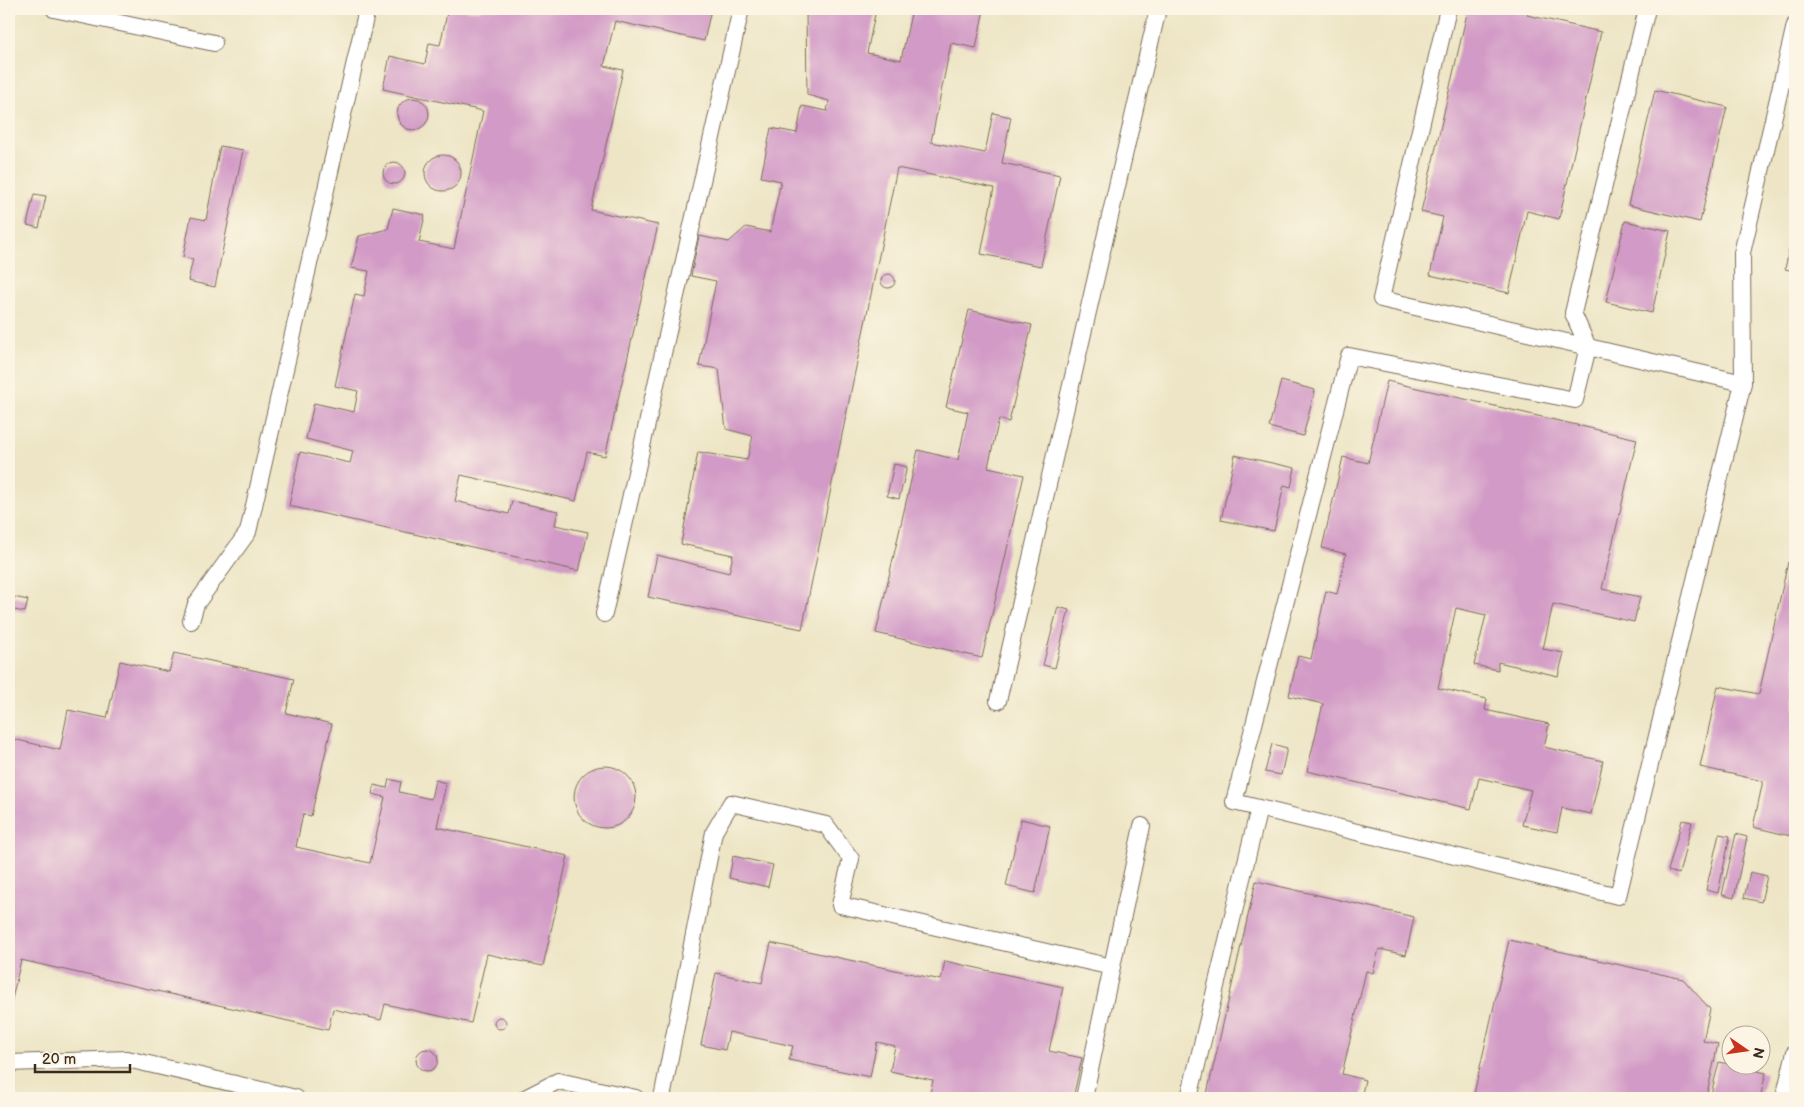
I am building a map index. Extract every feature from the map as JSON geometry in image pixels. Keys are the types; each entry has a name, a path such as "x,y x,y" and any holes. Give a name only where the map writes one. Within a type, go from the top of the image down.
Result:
{"lane":[{"path":"54,9 214,43"},
{"path":"192,621 196,604 248,532 367,9"},
{"path":"604,614 741,9"},
{"path":"998,702 1158,9"},
{"path":"1448,9 1381,299 1743,383"},
{"path":"1647,9 1574,313 1588,347 1575,400 1349,356 1234,802 1618,896 1743,383 1742,253 1795,25"},
{"path":"662,1098 714,832 731,803 826,825 851,859 840,906 1112,968"},
{"path":"1189,1098 1260,808"},
{"path":"1084,1098 1142,826"},
{"path":"1784,1098 1795,1052"},
{"path":"9,1063 127,1059 296,1098"},
{"path":"525,1098 558,1081 636,1098"}],"building":[{"path":"448,9 480,11 481,9 711,9 704,41 615,21 604,66 623,70 591,210 658,225 605,456 587,452 576,501 461,475 455,501 509,514 512,501 558,511 555,525 588,532 579,571 289,506 300,452 350,463 353,451 306,439 314,403 354,412 358,391 335,386 355,294 364,296 369,271 351,268 359,236 388,229 393,208 425,215 419,242 454,249 483,111 383,89 390,56 425,64 429,43 440,45"},
{"path":"806,9 876,9 867,53 901,60 912,9 984,9 976,48 951,43 931,142 985,153 993,113 1011,117 1002,163 1060,175 1041,266 981,254 994,188 897,168 802,629 648,597 657,555 729,573 733,555 681,544 698,452 747,460 753,436 726,429 719,369 699,366 716,281 691,276 699,236 729,242 746,227 770,232 781,181 761,177 771,128 797,133 802,106 827,111 829,101 807,95"},
{"path":"1468,9 1529,9 1527,15 1601,32 1559,219 1527,211 1509,293 1430,275 1443,217 1421,212"},
{"path":"1655,90 1727,107 1700,222 1628,205"},
{"path":"413,98 419,99 424,103 428,108 428,120 424,125 419,129 413,130 407,129 402,125 398,120 397,114 398,108 402,103 407,99"},
{"path":"220,146 243,150 215,287 188,281 193,259 183,257 191,217 206,220"},
{"path":"443,155 450,156 456,160 460,166 460,180 456,186 450,190 443,191 436,190 430,186 426,180 425,173 426,166 430,160 436,156"},
{"path":"394,162 404,169 405,173 398,183 394,184 384,177 383,173 390,163"},
{"path":"34,194 46,196 39,228 27,225"},
{"path":"1625,221 1670,231 1652,313 1606,302"},
{"path":"1795,225 1795,271 1785,269"},
{"path":"888,274 893,276 895,281 893,286 888,288 883,286 881,281 883,276"},
{"path":"969,310 1032,325 1009,422 999,419 988,467 1024,475 982,658 876,633 918,450 958,460 968,412 946,407"},
{"path":"1281,381 1315,390 1303,436 1269,427"},
{"path":"1387,381 1637,439 1602,589 1640,597 1634,622 1553,604 1543,649 1564,653 1558,676 1498,662 1498,670 1474,665 1486,615 1456,608 1438,688 1487,699 1485,710 1549,724 1544,747 1603,761 1591,814 1562,808 1557,832 1522,825 1531,790 1479,778 1471,809 1307,771 1323,704 1289,696 1298,656 1311,659 1326,591 1337,594 1346,554 1322,548 1343,457 1368,463"},
{"path":"1235,455 1295,468 1291,487 1284,485 1274,531 1221,520"},
{"path":"894,464 907,467 899,499 887,496"},
{"path":"1788,562 1795,564 1795,837 1753,827 1763,781 1700,767 1718,686 1759,694"},
{"path":"9,596 28,600 25,612 9,609"},
{"path":"1058,607 1069,610 1055,668 1043,665"},
{"path":"174,653 294,679 286,713 332,724 311,816 303,814 296,847 370,863 385,797 372,794 374,785 387,788 389,779 401,782 399,792 431,799 435,780 446,783 437,827 568,856 543,966 487,954 471,1023 385,1004 381,1020 333,1009 328,1030 21,960 9,1012 9,738 60,750 68,710 107,718 120,661 169,672"},
{"path":"1272,744 1287,748 1281,775 1265,772"},
{"path":"605,766 622,771 627,775 631,780 636,797 631,814 627,819 622,823 605,828 588,823 583,819 579,814 574,797 579,780 583,775 588,771"},
{"path":"1021,819 1050,826 1035,893 1006,886"},
{"path":"1682,820 1692,822 1679,874 1668,871"},
{"path":"1719,834 1730,836 1718,893 1706,890"},
{"path":"1736,834 1747,837 1734,898 1722,895"},
{"path":"733,856 773,865 768,887 729,878"},
{"path":"1750,872 1767,876 1761,902 1744,898"},
{"path":"1256,881 1414,917 1406,955 1379,949 1373,973 1366,971 1342,1074 1365,1080 1361,1098 1206,1098"},
{"path":"1509,940 1683,979 1710,1009 1703,1041 1718,1044 1706,1098 1473,1098"},
{"path":"771,943 941,980 945,961 1063,987 1049,1051 1082,1058 1073,1098 929,1098 933,1080 890,1071 895,1046 877,1042 870,1077 789,1060 793,1046 729,1032 725,1050 701,1045 716,973 762,983"},
{"path":"502,1017 505,1018 505,1028 498,1029 495,1028 494,1021 495,1018"},
{"path":"427,1049 435,1052 438,1060 435,1068 427,1071 419,1068 416,1060 419,1052"},
{"path":"1719,1062 1722,1063 1722,1074 1766,1074 1760,1098 1710,1098"}]}
